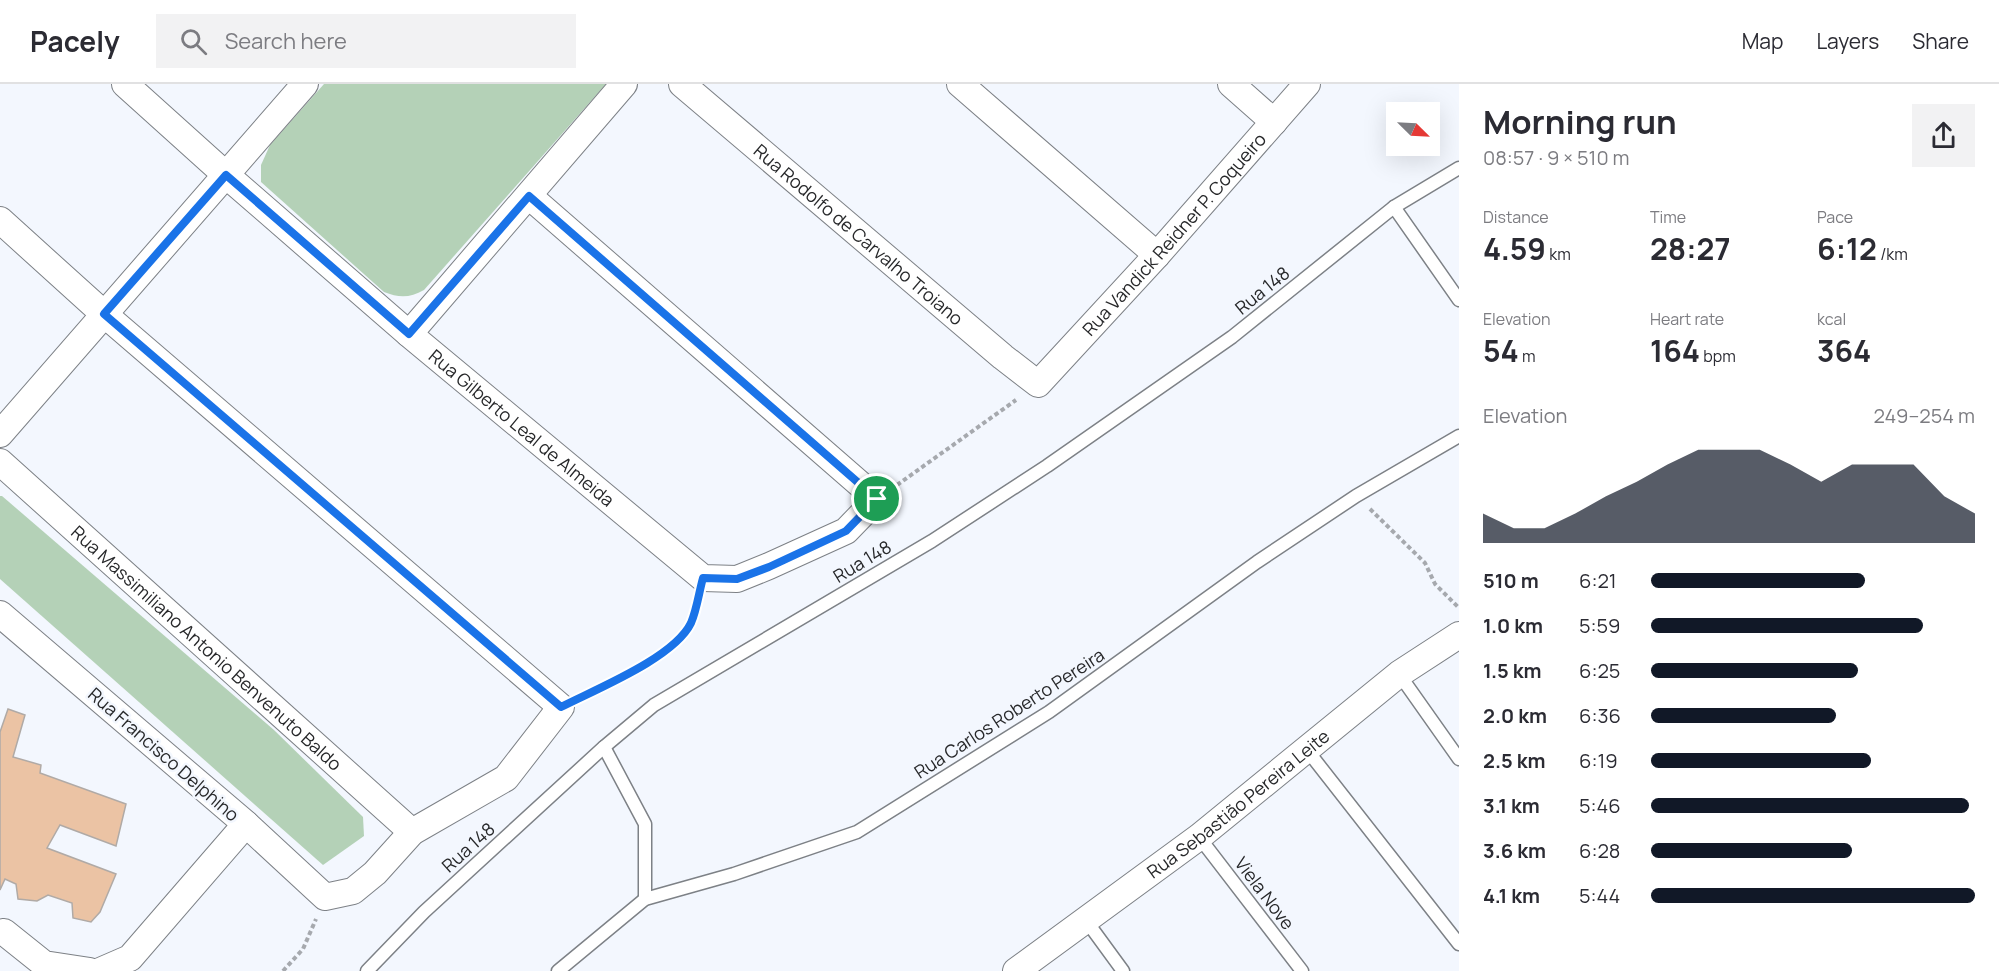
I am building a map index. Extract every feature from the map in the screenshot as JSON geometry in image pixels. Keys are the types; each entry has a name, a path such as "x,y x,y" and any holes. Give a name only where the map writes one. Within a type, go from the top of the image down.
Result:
{"street":[{"name":"Rua Gilberto Leal de Almeida","path":"126,84 226,175 409,334 703,578"},
{"path":"0,434 305,84"},
{"path":"409,334 624,84"},
{"name":"Rua Rodolfo de Carvalho Troiano","path":"682,84 1003,357 1038,384"},
{"path":"960,84 1157,255"},
{"path":"1231,84 1274,122"},
{"name":"Rua Vandick Reidner P. Coqueiro","path":"1038,384 1157,255 1308,84"},
{"path":"529,196 877,499 846,531 769,567 737,579 703,578"},
{"path":"0,220 104,314 561,707 506,778 412,832 375,873 353,891 325,897"},
{"name":"Rua Massimiliano Antonio Benvenuto Baldo","path":"0,462 412,832"},
{"name":"Rua Francisco Delphino","path":"0,614 246,824 325,897"},
{"name":"Rua Sebastião Pereira Leite","path":"1016,971 1199,837 1399,674 1459,635"},
{"path":"100,971 130,958 246,824"},
{"path":"4,932 44,964 90,971"}],"lane":[{"name":"Rua 148","path":"367,971 424,912 604,747 654,705 932,541 1047,466 1232,337 1394,207 1459,168"},
{"path":"1394,207 1459,300"},
{"name":"Rua Carlos Roberto Pereira","path":"558,971 645,899 734,874 857,832 1049,712 1257,562 1356,496 1459,436"},
{"path":"1399,674 1459,759"},
{"path":"604,747 645,824 645,899"},
{"path":"1307,750 1459,944"},
{"name":"Viela Nove","path":"1199,837 1302,971"},
{"path":"1085,919 1123,971"}],"path":[{"path":"877,499 1038,384"},
{"path":"1356,496 1425,563 1435,584 1459,608"},
{"path":"561,707 646,663 680,639 691,622 703,578"},
{"path":"283,971 303,949 325,897"}],"green space":[{"path":"324,84 606,84 424,290 414,295 404,296 384,292 261,182 261,165 270,145"},
{"path":"0,496 274,730 363,817 364,836 323,865 0,579"}],"building":[{"path":"8,709 25,715 13,757 41,765 40,773 126,804 116,846 60,825 47,848 116,874 100,912 91,922 73,918 72,903 48,895 37,901 18,899 16,884 5,879 0,890 0,732"}],"route":[{"path":"226,175 409,334 529,196 877,499 846,531 769,567 737,579 703,578 691,622 680,639 646,663 561,707 104,314 226,175"}]}
